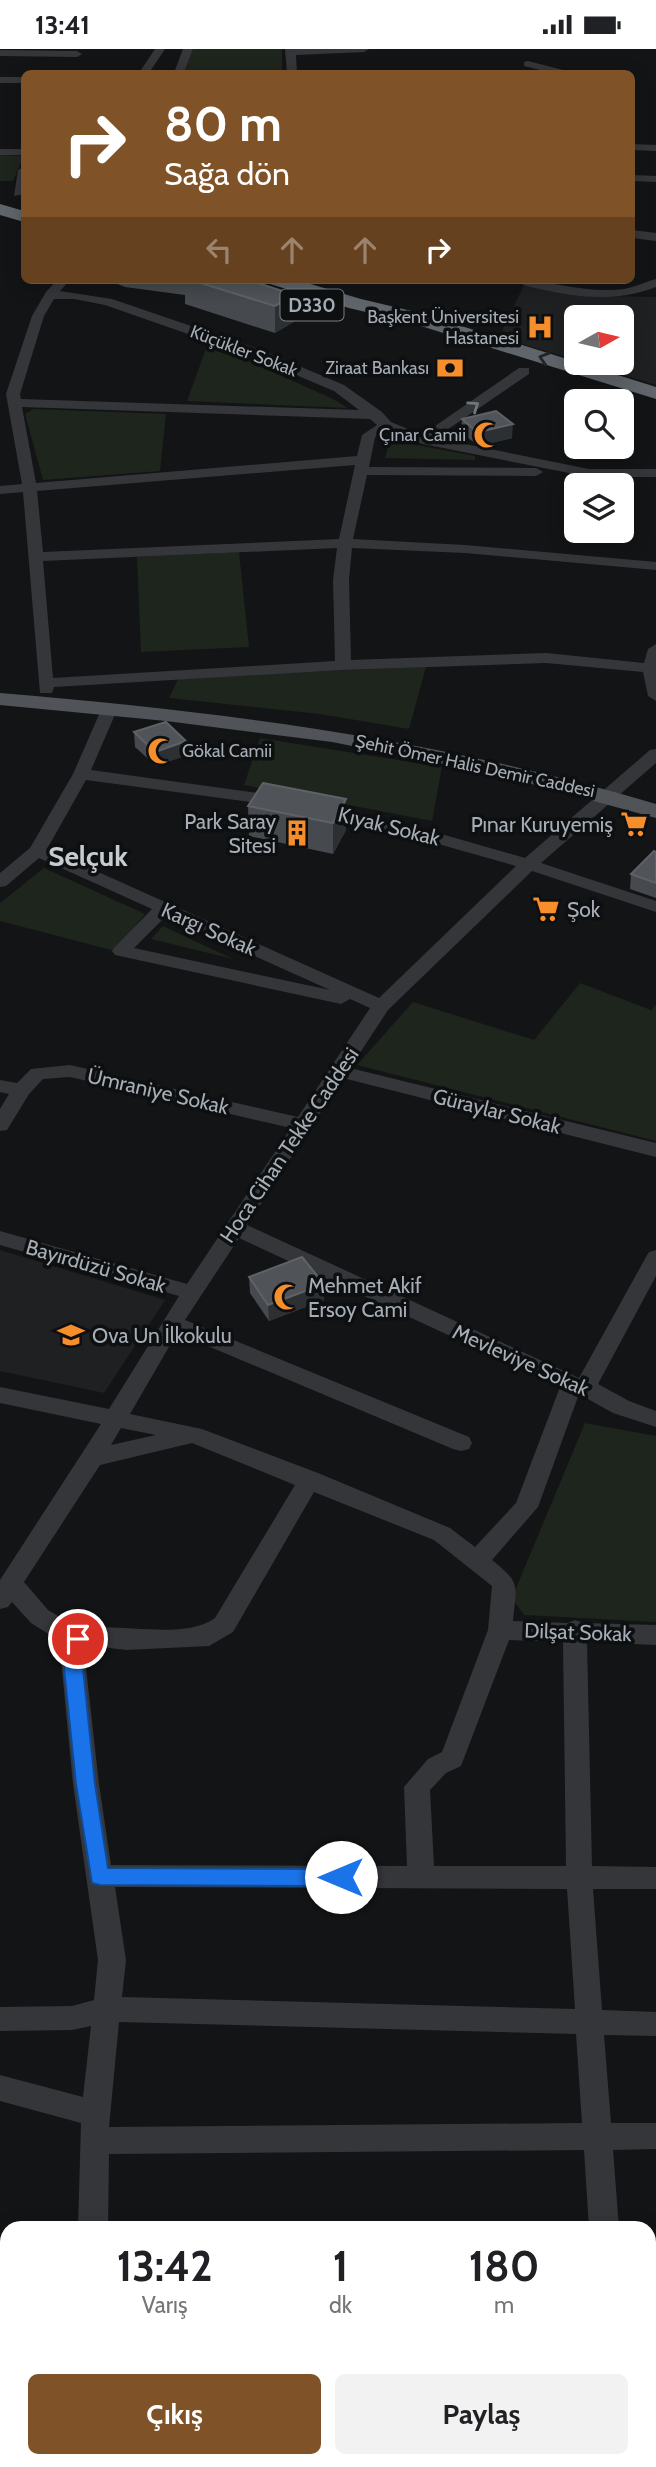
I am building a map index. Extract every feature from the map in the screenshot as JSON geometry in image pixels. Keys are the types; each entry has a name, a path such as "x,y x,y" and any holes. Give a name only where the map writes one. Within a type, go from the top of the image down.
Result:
{"highway":[{"path":"0,188 15,206"},
{"path":"0,202 15,206"},
{"name":"D330","path":"255,284 582,389"},
{"path":"290,284 356,304 413,317"},
{"name":"D330","path":"312,284 656,393"},
{"name":"D330","path":"634,405 656,412"}],"main road":[{"name":"Şehit Ömer Halis Demir Caddesi","path":"0,687 47,687 393,732 615,789 656,811"},
{"name":"Şehit Ömer Halis Demir Caddesi","path":"0,699 370,742 615,789 656,794"}],"street":[{"path":"146,70 160,49"},
{"path":"180,70 188,49"},
{"path":"292,70 290,51 364,49"},
{"path":"0,53 76,55"},
{"path":"528,65 550,70"},
{"path":"0,80 21,80"},
{"path":"635,147 656,148"},
{"path":"0,152 21,152"},
{"path":"635,178 656,179"},
{"path":"15,206 21,182"},
{"path":"635,234 656,237"},
{"path":"533,284 552,290 613,293 642,290 656,283"},
{"path":"60,284 50,295 38,316 13,394 30,488 47,687 343,665 546,658 650,668"},
{"name":"Küçükler Sokak","path":"50,295 74,295 108,302 203,334 338,388 382,420 423,440 589,473"},
{"path":"423,440 524,371"},
{"path":"15,403 382,420"},
{"path":"343,665 341,580 345,543 369,435 382,420"},
{"path":"0,490 361,465 589,473"},
{"path":"634,473 656,473"},
{"path":"37,557 345,543 465,549 656,566"},
{"path":"656,649 650,668 656,696"},
{"path":"0,882 37,851 80,773 109,710"},
{"name":"Hoca Cihan Tekke Caddesi","path":"6,1591 92,1458 172,1322 381,1006 529,864 656,754"},
{"name":"Kıyak Sokak","path":"80,773 298,805 425,833 529,864 656,907"},
{"name":"Kargı Sokak","path":"37,851 381,1006"},
{"path":"163,908 121,951 381,1006"},
{"name":"Ümraniye Sokak","path":"21,1090 38,1073 70,1071 301,1125"},
{"name":"Güraylar Sokak","path":"339,1071 656,1150"},
{"path":"0,1086 21,1090 0,1125"},
{"name":"Mevleviye Sokak","path":"234,1227 621,1407 656,1419"},
{"name":"Bayırdüzü Sokak","path":"0,1238 193,1293"},
{"path":"478,1560 526,1507 578,1386 656,1257"},
{"path":"172,1322 461,1443"},
{"path":"0,1395 194,1435 310,1479 340,1495 442,1534 504,1583 500,1630 452,1759 437,1766 417,1787 421,1878"},
{"path":"92,1458 194,1435"},
{"path":"6,1591 19,1596 44,1623 78,1639 94,1636 126,1640 209,1636 224,1625 310,1479"},
{"name":"Dilşat Sokak","path":"500,1630 575,1630 656,1635"},
{"path":"575,1630 579,1878 603,2221"},
{"path":"78,1639 72,1649 86,1784 112,1960 95,2127 93,2221"},
{"path":"100,1877 656,1878"},
{"path":"0,2019 72,2018 107,2010 656,2024"},
{"path":"0,2088 95,2127 656,2136"}],"shaded area":[{"path":"193,49 282,49 282,70 185,70"},
{"path":"0,155 21,156 21,163 13,181 0,181"},
{"name":"Başkent Üniversitesi Hastanesi","path":"524,285 603,296 656,297 656,385 624,375 634,375 634,305 564,305 564,356 499,337"},
{"path":"208,343 333,399 348,408 187,401"},
{"path":"33,409 166,414 160,471 43,480 25,414"},
{"path":"390,440 475,456 475,460 385,458"},
{"path":"239,552 249,647 141,652 137,557"},
{"path":"426,667 409,729 320,714 169,698 179,677"},
{"path":"260,738 442,767 432,821 244,785"},
{"path":"44,868 145,914 115,951 0,921 0,903"},
{"path":"163,926 233,959 151,939"},
{"path":"580,983 651,1010 656,1005 656,1141 357,1065 413,1002 534,1040"},
{"name":"Ova Un İlkokulu","path":"0,1250 165,1300 104,1393 0,1371"},
{"path":"585,1423 656,1436 656,1622 524,1615 512,1598"}],"building":[{"path":"204,284 261,284 295,295 275,306"},
{"path":"496,411 513,424 483,431 475,430 462,419"},
{"path":"166,722 186,741 155,752 134,732"},
{"path":"263,783 346,799 333,823 248,806"},
{"path":"654,851 656,883 631,874"},
{"path":"302,1257 324,1284 268,1305 249,1277"}],"place":[{"name":"Başkent Üniversitesi Hastanesi","path":"540,327"},
{"name":"Ziraat Bankası","path":"450,368"},
{"name":"Çınar Camii","path":"487,435"},
{"name":"Gökal Camii","path":"161,751"},
{"name":"Pınar Kuruyemiş","path":"634,824"},
{"name":"Park Saray Sitesi","path":"297,833"},
{"name":"Şok","path":"546,909"},
{"name":"Mehmet Akif Ersoy Cami","path":"287,1297"},
{"name":"Ova Un İlkokulu","path":"71,1335"}],"district":[{"name":"Selçuk","path":"88,856"}],"route":[{"path":"78,1639 72,1649 86,1784 100,1877 341,1877"}]}
